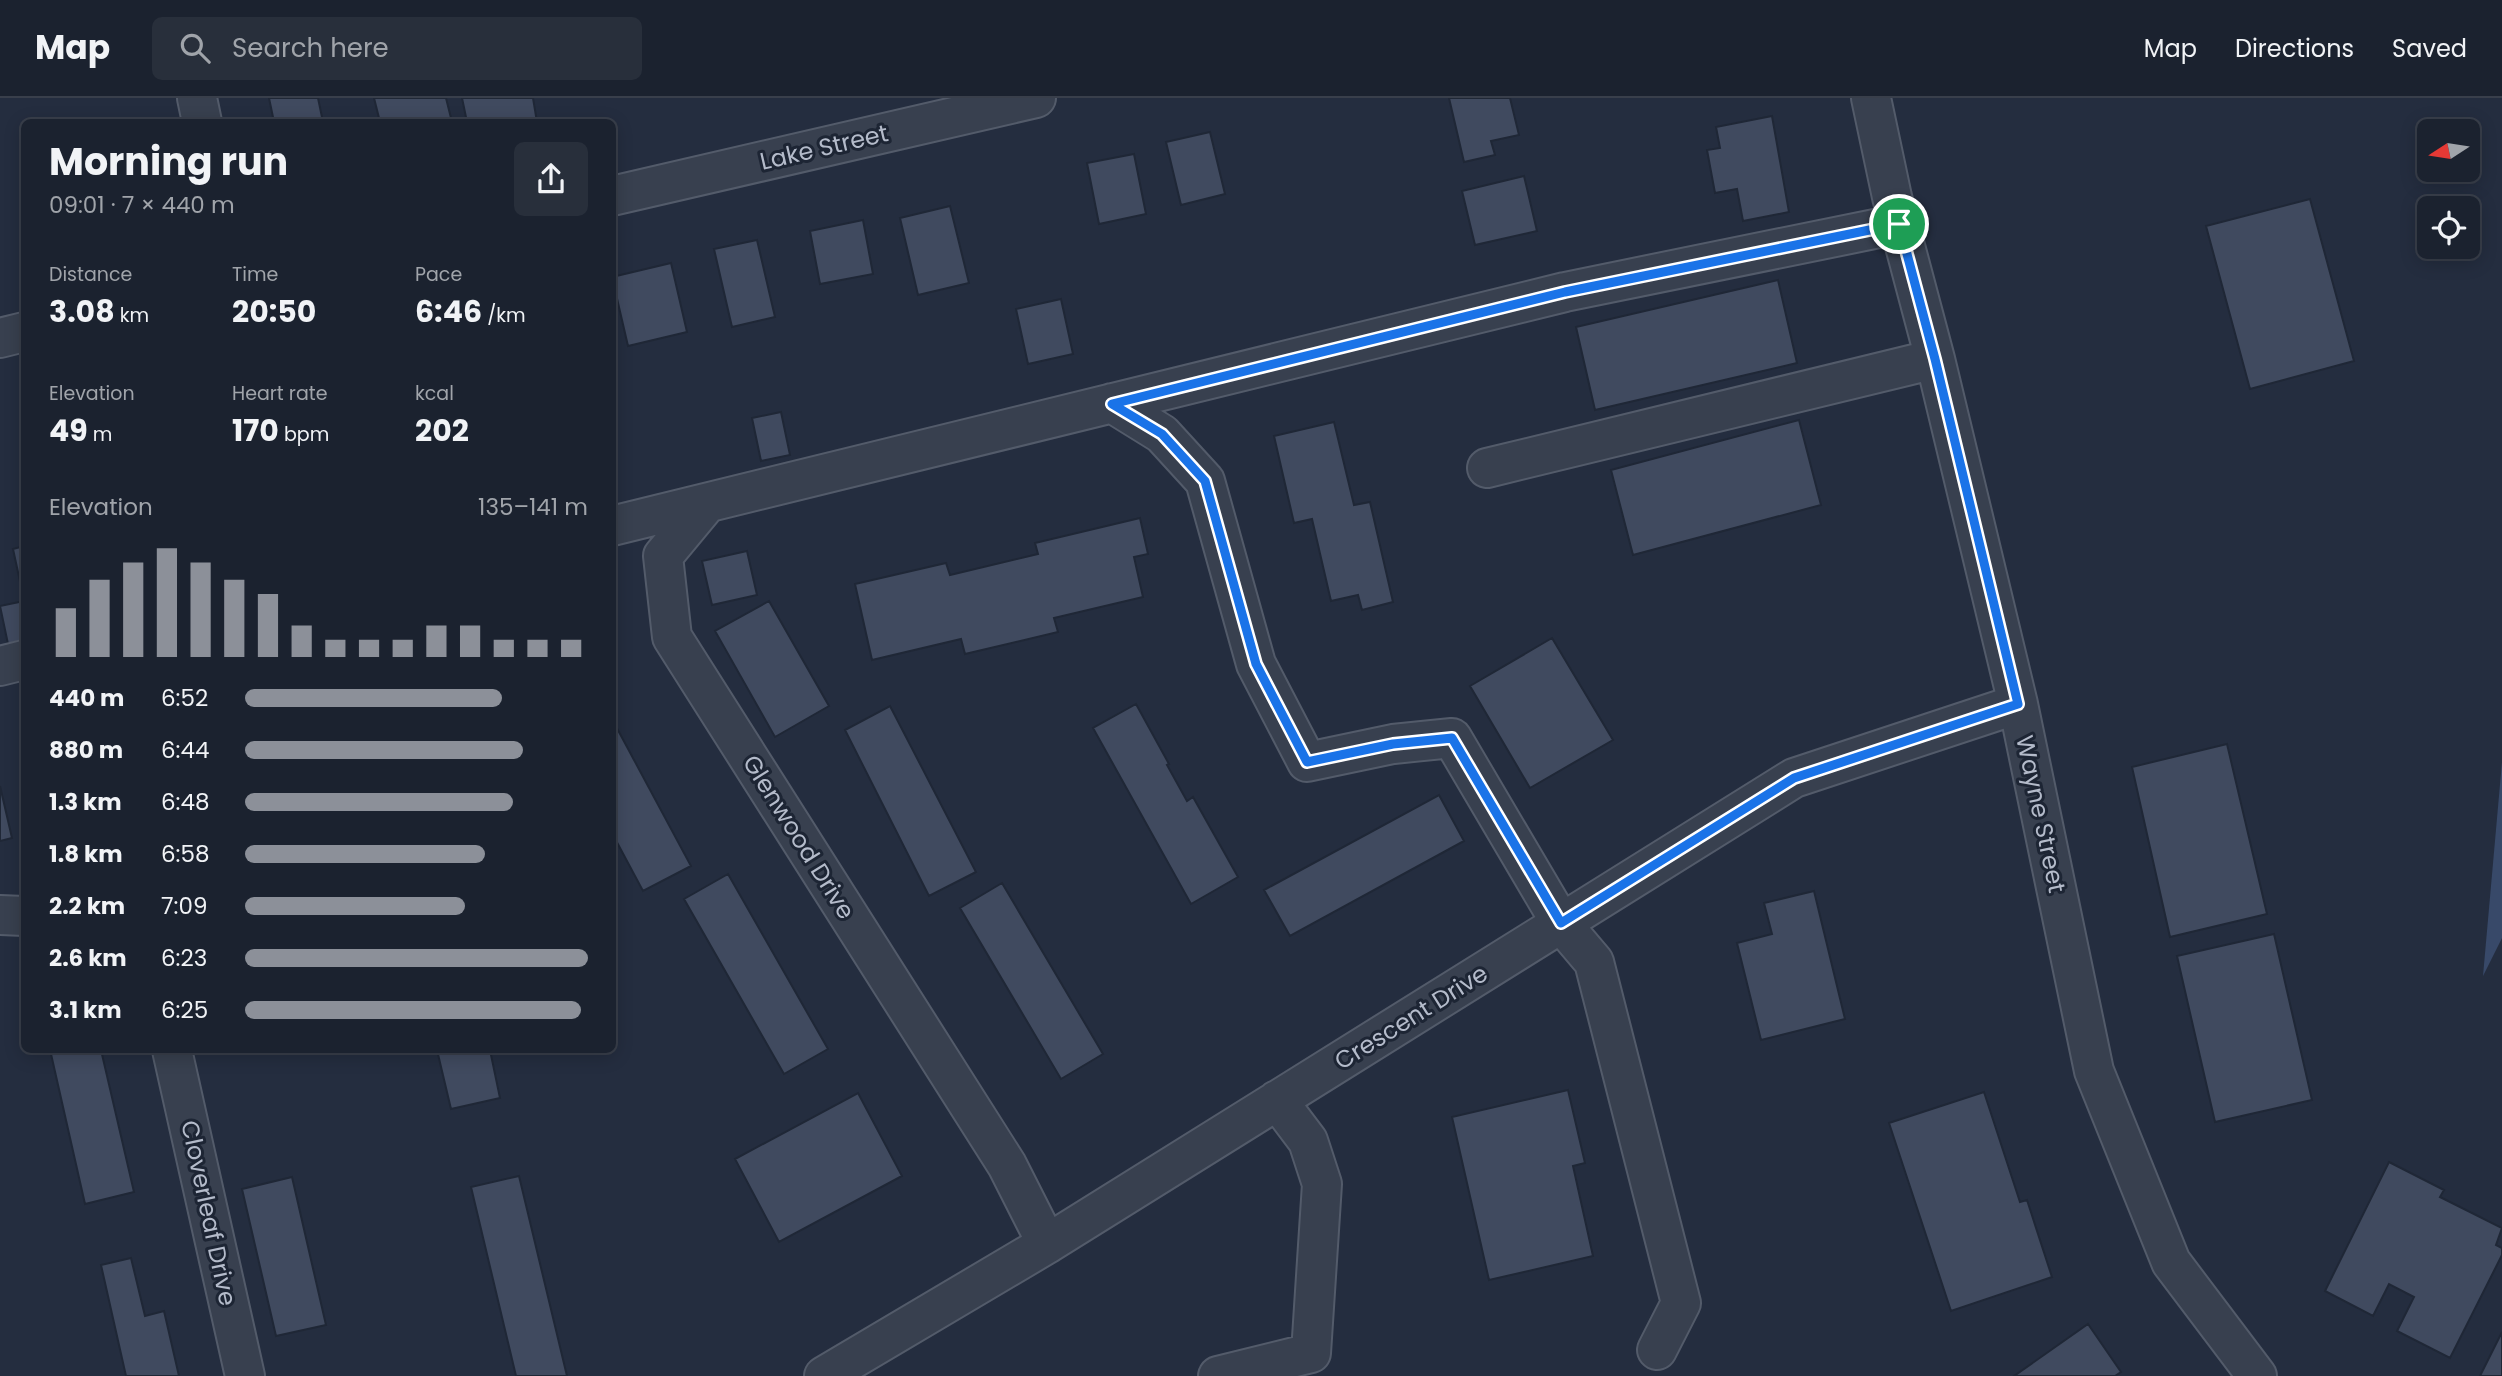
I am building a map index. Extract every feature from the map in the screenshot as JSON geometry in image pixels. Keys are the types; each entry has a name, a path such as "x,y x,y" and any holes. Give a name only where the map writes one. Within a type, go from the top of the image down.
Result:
{"street":[{"path":"197,98 201,119"},
{"name":"Lake Street","path":"616,195 1036,98"},
{"name":"Wayne Street","path":"1871,98 1899,224 1935,359 2018,704 2094,1071 2171,1262 2257,1376"},
{"path":"616,525 1565,292 1899,224"},
{"path":"0,338 21,333"},
{"path":"1487,468 1935,359"},
{"path":"1112,404 1162,434 1205,481 1256,664 1307,762 1393,744 1452,738 1561,923 1594,962 1681,1303 1657,1350"},
{"name":"Glenwood Drive","path":"708,503 663,556 672,637 1007,1165 1046,1244"},
{"path":"0,666 21,661"},
{"name":"Crescent Drive","path":"824,1376 1046,1244 1794,778 2018,704"},
{"path":"0,915 21,916"},
{"name":"Cloverleaf Drive","path":"173,1053 245,1376"},
{"path":"1218,1376 1311,1364 1321,1184 1308,1141 1277,1100"}],"water":[{"path":"2502,762 2502,938 2483,976"}],"building":[{"path":"269,98 318,98 322,119 273,119"},
{"path":"374,98 446,98 451,119 379,119"},
{"path":"462,98 533,98 536,119 466,119"},
{"path":"1449,98 1510,98 1519,135 1491,141 1495,155 1464,162"},
{"path":"1772,116 1789,212 1743,221 1737,189 1715,193 1707,150 1720,148 1716,127"},
{"path":"1210,132 1225,194 1181,205 1166,142"},
{"path":"1134,154 1146,214 1099,224 1087,163"},
{"path":"1524,176 1537,231 1475,245 1462,191"},
{"path":"2310,199 2354,361 2250,389 2206,226"},
{"path":"950,206 969,283 918,295 900,218"},
{"path":"863,220 873,274 820,284 810,231"},
{"path":"757,240 775,317 732,327 714,249"},
{"path":"671,263 687,332 628,346 616,294 616,276"},
{"path":"1778,280 1797,363 1595,410 1576,327"},
{"path":"1061,299 1073,354 1028,364 1016,309"},
{"path":"781,412 790,455 761,461 752,418"},
{"path":"1799,420 1821,505 1633,555 1611,470"},
{"path":"1334,422 1354,505 1370,502 1393,602 1362,610 1358,595 1331,601 1312,519 1294,523 1274,436"},
{"path":"1140,518 1148,554 1134,557 1143,597 1054,618 1058,632 965,654 961,639 872,660 855,584 946,563 950,575 1038,554 1035,543"},
{"path":"21,547 21,586 13,549"},
{"path":"747,551 757,595 712,605 702,561"},
{"path":"769,601 829,706 775,737 715,631"},
{"path":"21,602 21,641 8,644 0,606"},
{"path":"1552,638 1613,740 1530,788 1470,686"},
{"path":"1136,704 1187,801 1193,797 1238,877 1191,904 1093,728"},
{"path":"890,706 976,872 929,896 845,730"},
{"path":"616,726 691,866 643,891 616,840"},
{"path":"2227,744 2267,914 2170,937 2132,767"},
{"path":"0,786 12,838 0,841"},
{"path":"1439,795 1464,841 1290,936 1264,890"},
{"path":"728,874 828,1049 784,1074 684,899"},
{"path":"1002,883 1103,1054 1061,1079 960,908"},
{"path":"1814,891 1845,1019 1761,1040 1737,943 1772,934 1764,903"},
{"path":"2274,934 2312,1100 2215,1122 2177,956"},
{"path":"102,1053 134,1192 85,1204 51,1054"},
{"path":"438,1053 491,1053 500,1098 451,1109"},
{"path":"1568,1090 1585,1163 1573,1166 1593,1256 1489,1280 1452,1117"},
{"path":"1984,1092 2020,1202 2027,1200 2052,1277 1951,1311 1889,1123"},
{"path":"858,1093 902,1176 779,1242 735,1159"},
{"path":"2389,1162 2444,1190 2440,1197 2502,1228 2496,1245 2502,1248 2502,1255 2450,1358 2397,1331 2414,1297 2389,1284 2373,1316 2325,1291"},
{"path":"519,1176 567,1376 516,1376 471,1187"},
{"path":"292,1177 326,1325 276,1336 242,1189"},
{"path":"131,1258 145,1316 164,1311 179,1376 126,1376 101,1265"},
{"path":"2088,1324 2121,1372 2115,1376 2014,1376"},
{"path":"2502,1332 2502,1376 2480,1376"}],"route":[{"path":"1899,224 1935,359 2018,704 1794,778 1561,923 1452,738 1393,744 1307,762 1256,664 1205,481 1162,434 1112,404 1565,292 1899,224"}]}
